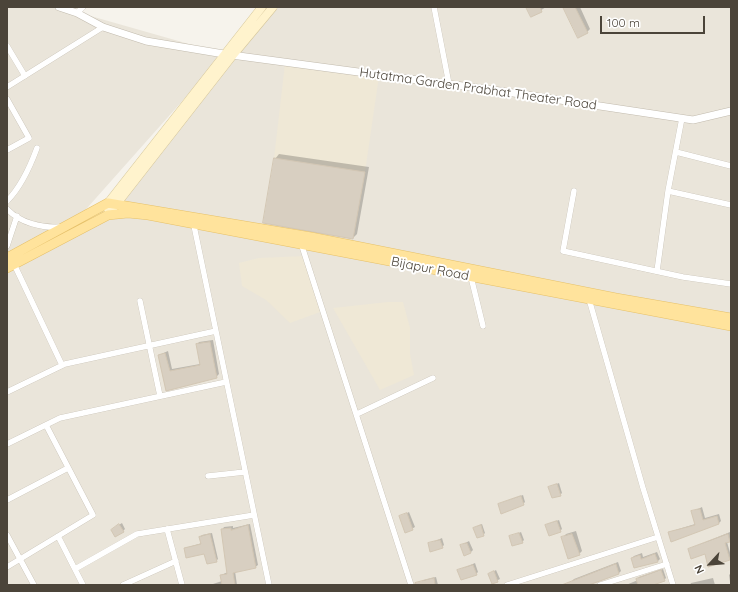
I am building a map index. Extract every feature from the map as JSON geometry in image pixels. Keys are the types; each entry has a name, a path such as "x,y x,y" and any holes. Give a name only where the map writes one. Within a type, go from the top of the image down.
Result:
{"main road":[{"path":"108,215 112,203 228,55 262,7"},
{"path":"228,55 273,7"},
{"path":"9,263 65,226 112,203 193,220"},
{"name":"Bijapur Road","path":"9,263 108,215 128,212 193,220 301,240 471,277 731,326"},
{"path":"301,240 731,318"}],"street":[{"name":"Hutatma Garden Prabhat Theater Road","path":"58,7 76,13 103,27 146,41 228,55 449,84 693,120 731,111"},
{"path":"76,13 83,7"},
{"path":"434,7 449,84"},
{"path":"7,86 103,27"},
{"path":"7,46 25,76"},
{"path":"7,99 29,138 7,150"},
{"path":"657,271 668,192 682,118"},
{"path":"7,201 15,194 32,163 37,148"},
{"path":"676,152 731,166"},
{"path":"574,191 563,251 683,277 731,284"},
{"path":"668,192 731,205"},
{"path":"7,209 16,216 33,225 45,228 65,226"},
{"path":"7,246 16,216"},
{"path":"193,220 269,585"},
{"path":"301,240 411,585"},
{"path":"9,263 62,365"},
{"path":"471,277 482,326"},
{"path":"589,299 658,537 674,585"},
{"path":"140,302 160,396"},
{"path":"7,392 62,365 216,331"},
{"path":"357,414 433,378"},
{"path":"7,444 60,418 226,382"},
{"path":"7,567 93,515 46,425"},
{"path":"7,500 68,468"},
{"path":"208,476 245,472"},
{"path":"75,569 137,534 254,515"},
{"path":"167,529 182,585"},
{"path":"7,536 34,585"},
{"path":"58,536 83,585"},
{"path":"507,585 524,582 658,537"},
{"path":"123,585 176,561"},
{"path":"600,585 667,564"}],"shaded area":[{"path":"7,7 59,7 224,54 64,234 113,207 263,7 731,7 731,585 7,585"},
{"path":"285,64 379,76 365,172 274,158"},
{"path":"305,256 323,311 290,323 266,300 242,286 239,263 259,258"},
{"path":"388,302 403,302 410,328 410,354 414,375 380,390 333,308"}],"building":[{"path":"526,7 540,7 542,12 531,17"},
{"path":"563,7 575,7 588,33 578,38"},
{"path":"274,158 365,172 353,239 263,223"},
{"path":"210,342 217,378 166,391 158,355 165,353 170,371 200,365 196,344"},
{"path":"557,484 561,496 552,498 548,487"},
{"path":"521,496 524,505 501,514 498,504"},
{"path":"700,509 703,520 717,516 719,524 671,542 668,532 695,525 691,511"},
{"path":"407,513 413,530 405,533 399,516"},
{"path":"557,521 561,532 549,536 545,525"},
{"path":"119,524 124,532 115,537 111,530"},
{"path":"248,525 256,568 233,573 235,585 222,585 220,575 227,574 221,529 231,528 231,530"},
{"path":"481,525 484,536 477,538 473,528"},
{"path":"519,533 523,543 512,546 509,536"},
{"path":"210,534 217,562 207,564 204,554 186,558 184,548 201,544 199,537"},
{"path":"572,534 580,555 568,559 561,537"},
{"path":"728,534 730,542 725,543 730,560 708,567 705,554 691,559 688,549"},
{"path":"440,540 443,548 430,552 428,543"},
{"path":"467,543 471,553 464,556 460,545"},
{"path":"655,554 658,562 634,568 631,558 640,555 641,559"},
{"path":"616,564 619,574 589,585 562,585"},
{"path":"473,565 477,575 461,580 457,570"},
{"path":"661,570 665,581 653,585 638,585 636,579"},
{"path":"494,571 498,582 492,584 488,574"},
{"path":"434,578 435,585 415,585 415,583"}]}
